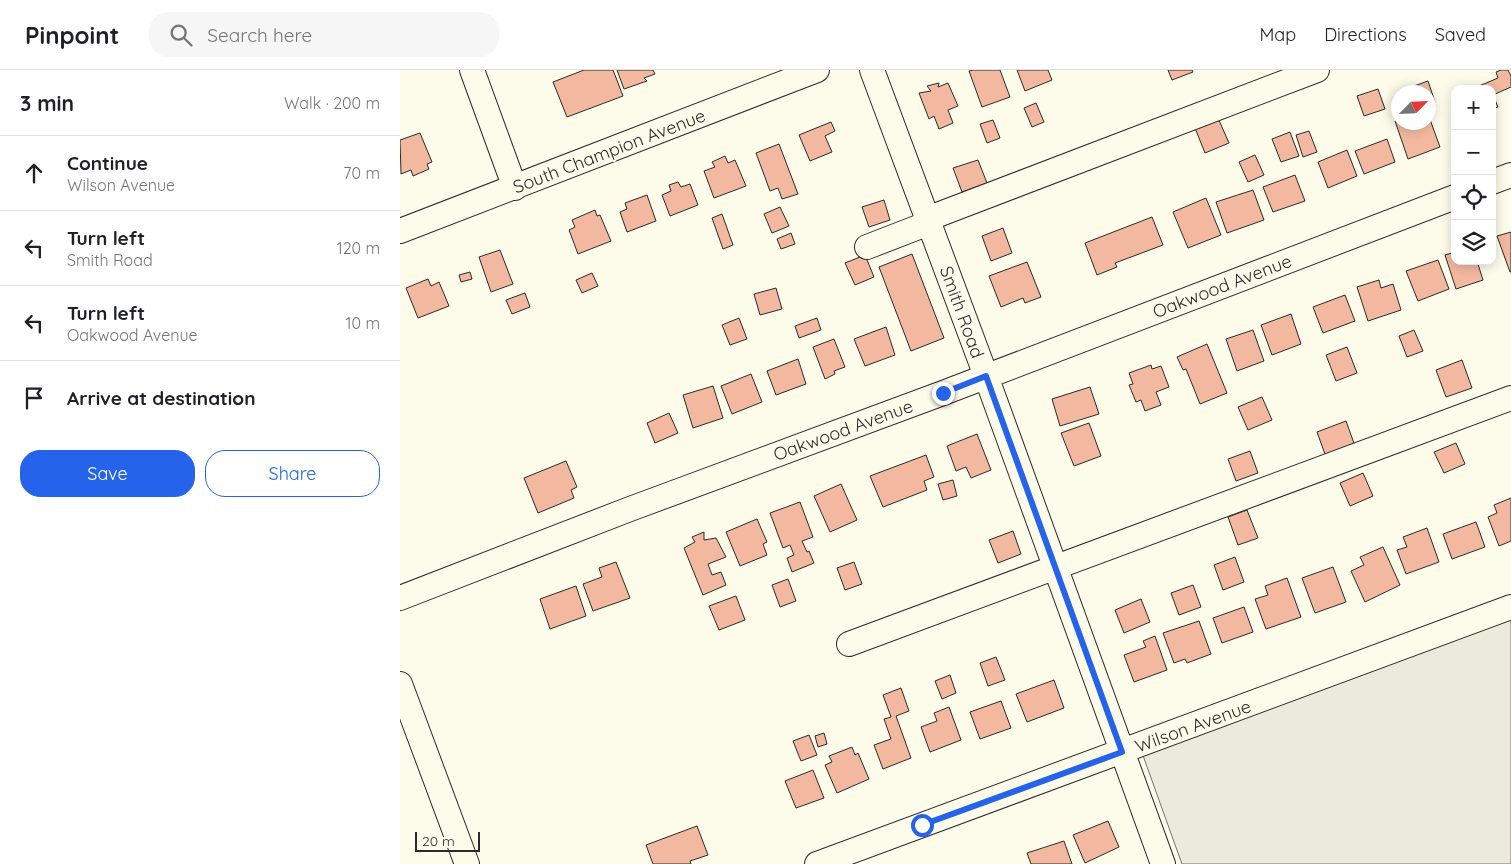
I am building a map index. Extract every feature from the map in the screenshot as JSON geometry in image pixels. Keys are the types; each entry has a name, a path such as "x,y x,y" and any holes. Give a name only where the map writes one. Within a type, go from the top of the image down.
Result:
{"street":[{"path":"472,70 515,188"},
{"name":"South Champion Avenue","path":"400,231 817,70"},
{"name":"Smith Road","path":"872,70 986,376 1163,864"},
{"path":"867,247 928,221 1317,70"},
{"path":"1496,181 1511,175"},
{"name":"Oakwood Avenue","path":"400,598 1451,198"},
{"path":"849,644 1511,398"},
{"name":"Wilson Avenue","path":"818,864 1511,607"},
{"path":"400,684 468,864"}],"shaded area":[{"path":"1511,616 1511,864 1182,864 1141,750"}],"building":[{"path":"584,70 613,70 623,96 567,117 553,82"},
{"path":"617,70 653,70 655,74 644,78 647,81 624,89"},
{"path":"1000,70 1010,97 982,107 969,71"},
{"path":"1017,70 1048,70 1052,80 1025,91"},
{"path":"1168,70 1192,70 1193,72 1172,80"},
{"path":"1508,70 1511,76 1511,87 1496,94 1496,85 1481,85 1498,78 1496,72"},
{"path":"1428,81 1429,85 1417,85"},
{"path":"939,83 938,87 948,83 958,106 948,110 953,123 939,129 934,116 929,119 919,93 931,91 927,86"},
{"path":"1378,89 1385,109 1364,116 1357,96"},
{"path":"1036,103 1044,122 1032,127 1024,108"},
{"path":"1218,118 1229,143 1205,153 1195,128"},
{"path":"993,120 1000,138 987,143 980,124"},
{"path":"831,122 835,131 825,136 832,152 810,161 799,135"},
{"path":"1398,130 1434,130 1440,147 1408,159"},
{"path":"1309,131 1317,152 1303,157 1296,135"},
{"path":"1290,132 1299,156 1281,162 1272,139"},
{"path":"420,133 432,162 427,164 429,169 413,176 411,170 401,174 400,140"},
{"path":"1387,139 1395,162 1364,174 1355,151"},
{"path":"779,144 798,194 782,199 778,188 770,191 756,153"},
{"path":"1347,150 1357,176 1328,188 1318,162"},
{"path":"1255,155 1264,175 1248,182 1239,162"},
{"path":"725,156 728,163 735,160 746,186 714,198 704,171 715,167 712,162"},
{"path":"978,160 987,183 962,192 953,168"},
{"path":"1295,175 1305,201 1273,212 1263,187"},
{"path":"678,182 681,187 690,184 698,205 670,216 662,195 671,191 669,185"},
{"path":"1253,190 1264,220 1227,233 1216,202"},
{"path":"647,195 656,221 627,232 620,212 627,209 625,203"},
{"path":"1206,198 1221,235 1188,248 1173,212"},
{"path":"884,200 890,220 869,227 862,207"},
{"path":"780,207 789,226 772,233 764,214"},
{"path":"595,210 597,216 600,215 611,241 578,254 569,230 575,227 572,220"},
{"path":"722,214 733,245 723,249 712,218"},
{"path":"1152,217 1163,245 1115,263 1117,267 1097,275 1085,243"},
{"path":"1003,228 1012,253 991,261 982,236"},
{"path":"1511,232 1511,272 1510,272 1497,236"},
{"path":"791,233 795,244 781,249 777,239"},
{"path":"500,250 513,284 491,292 479,257"},
{"path":"1451,253 1451,265 1478,265 1483,280 1456,289 1445,255"},
{"path":"912,254 944,338 911,351 879,267"},
{"path":"865,255 874,277 855,285 845,263"},
{"path":"1438,260 1449,289 1418,301 1406,271"},
{"path":"1027,262 1041,297 1025,303 1023,298 1001,307 989,276"},
{"path":"470,272 472,279 461,282 459,275"},
{"path":"592,273 598,286 582,293 576,280"},
{"path":"428,279 431,286 439,282 449,306 418,318 406,288"},
{"path":"1379,280 1381,288 1393,284 1401,310 1368,321 1357,287"},
{"path":"776,288 782,309 760,315 754,294"},
{"path":"525,293 530,307 512,314 506,300"},
{"path":"1345,295 1355,321 1323,333 1313,307"},
{"path":"1291,314 1301,344 1272,355 1261,325"},
{"path":"739,318 747,339 730,345 722,325"},
{"path":"817,318 821,330 799,338 795,326"},
{"path":"886,327 895,355 865,366 854,339"},
{"path":"1253,330 1264,361 1237,371 1226,339"},
{"path":"1414,330 1423,351 1407,357 1399,336"},
{"path":"834,339 845,367 834,371 835,374 825,379 813,347"},
{"path":"1207,344 1227,393 1200,404 1186,369 1183,370 1177,357"},
{"path":"1347,347 1357,373 1336,381 1326,355"},
{"path":"798,359 806,384 776,395 767,371"},
{"path":"1462,360 1472,388 1446,397 1436,370"},
{"path":"1151,365 1152,369 1161,366 1169,387 1156,392 1161,405 1145,411 1141,400 1136,402 1129,385 1133,384 1129,373"},
{"path":"751,374 762,402 732,414 721,386"},
{"path":"713,386 723,418 693,428 683,395"},
{"path":"1090,387 1099,414 1060,426 1052,399"},
{"path":"1262,397 1272,420 1248,430 1238,407"},
{"path":"669,413 678,433 655,443 647,423"},
{"path":"1346,421 1355,446 1326,457 1317,432"},
{"path":"1089,423 1101,456 1074,466 1061,433"},
{"path":"977,434 991,470 971,478 966,467 956,471 947,446"},
{"path":"1456,443 1465,464 1444,473 1434,452"},
{"path":"1250,451 1258,473 1236,481 1228,459"},
{"path":"926,455 934,477 924,481 927,490 883,507 870,476"},
{"path":"566,461 577,487 571,490 574,498 538,513 524,478"},
{"path":"1363,473 1373,496 1350,506 1340,483"},
{"path":"953,480 957,496 943,500 938,484"},
{"path":"841,484 857,520 830,532 814,496"},
{"path":"1511,498 1511,541 1499,546 1488,517 1497,513 1494,505"},
{"path":"800,502 813,537 802,541 814,563 792,572 787,558 794,555 790,545 783,548 770,513"},
{"path":"1247,510 1258,538 1238,545 1228,517"},
{"path":"757,519 767,542 763,544 767,555 740,566 726,532"},
{"path":"1476,522 1485,547 1452,559 1443,534"},
{"path":"1427,528 1439,562 1406,574 1397,550 1407,547 1403,537"},
{"path":"1013,531 1021,554 998,563 989,540"},
{"path":"704,532 704,540 716,538 726,557 708,564 712,575 721,572 726,585 703,595 684,548 695,542 692,537"},
{"path":"1383,547 1400,585 1365,602 1351,571 1364,565 1360,557"},
{"path":"1235,557 1244,582 1223,590 1214,565"},
{"path":"616,562 630,598 593,611 583,584 602,577 599,568"},
{"path":"854,562 862,584 845,590 837,568"},
{"path":"1333,567 1346,602 1315,613 1302,578"},
{"path":"1287,578 1301,617 1266,629 1255,599 1268,595 1265,586"},
{"path":"788,579 796,601 780,607 772,585"},
{"path":"1193,585 1201,607 1179,615 1171,593"},
{"path":"576,586 586,616 550,629 540,599"},
{"path":"736,596 745,620 719,630 709,606"},
{"path":"1141,599 1150,622 1124,633 1115,610"},
{"path":"1244,607 1253,632 1222,643 1213,618"},
{"path":"1199,621 1211,654 1187,663 1185,659 1174,663 1163,633"},
{"path":"1155,636 1167,670 1134,682 1124,655 1146,647 1143,641"},
{"path":"996,657 1005,680 988,686 980,663"},
{"path":"950,675 956,693 942,699 935,681"},
{"path":"1054,680 1064,708 1027,722 1016,694"},
{"path":"901,688 909,711 896,716 911,758 883,769 874,745 891,739 884,719 891,717 883,695"},
{"path":"1001,701 1011,728 980,739 970,712"},
{"path":"949,707 961,740 930,752 921,727 937,721 934,713"},
{"path":"824,733 827,744 818,747 815,736"},
{"path":"809,735 817,755 801,761 793,741"},
{"path":"852,747 855,755 858,753 869,779 837,793 825,765 832,762 829,756"},
{"path":"813,770 824,798 796,808 785,781"},
{"path":"1108,821 1119,847 1085,863 1073,835"},
{"path":"697,826 708,855 690,861 691,864 653,864 646,845"},
{"path":"1064,841 1072,864 1031,864 1027,853"}],"route":[{"path":"922,825 1122,752 986,376 943,393"}]}
